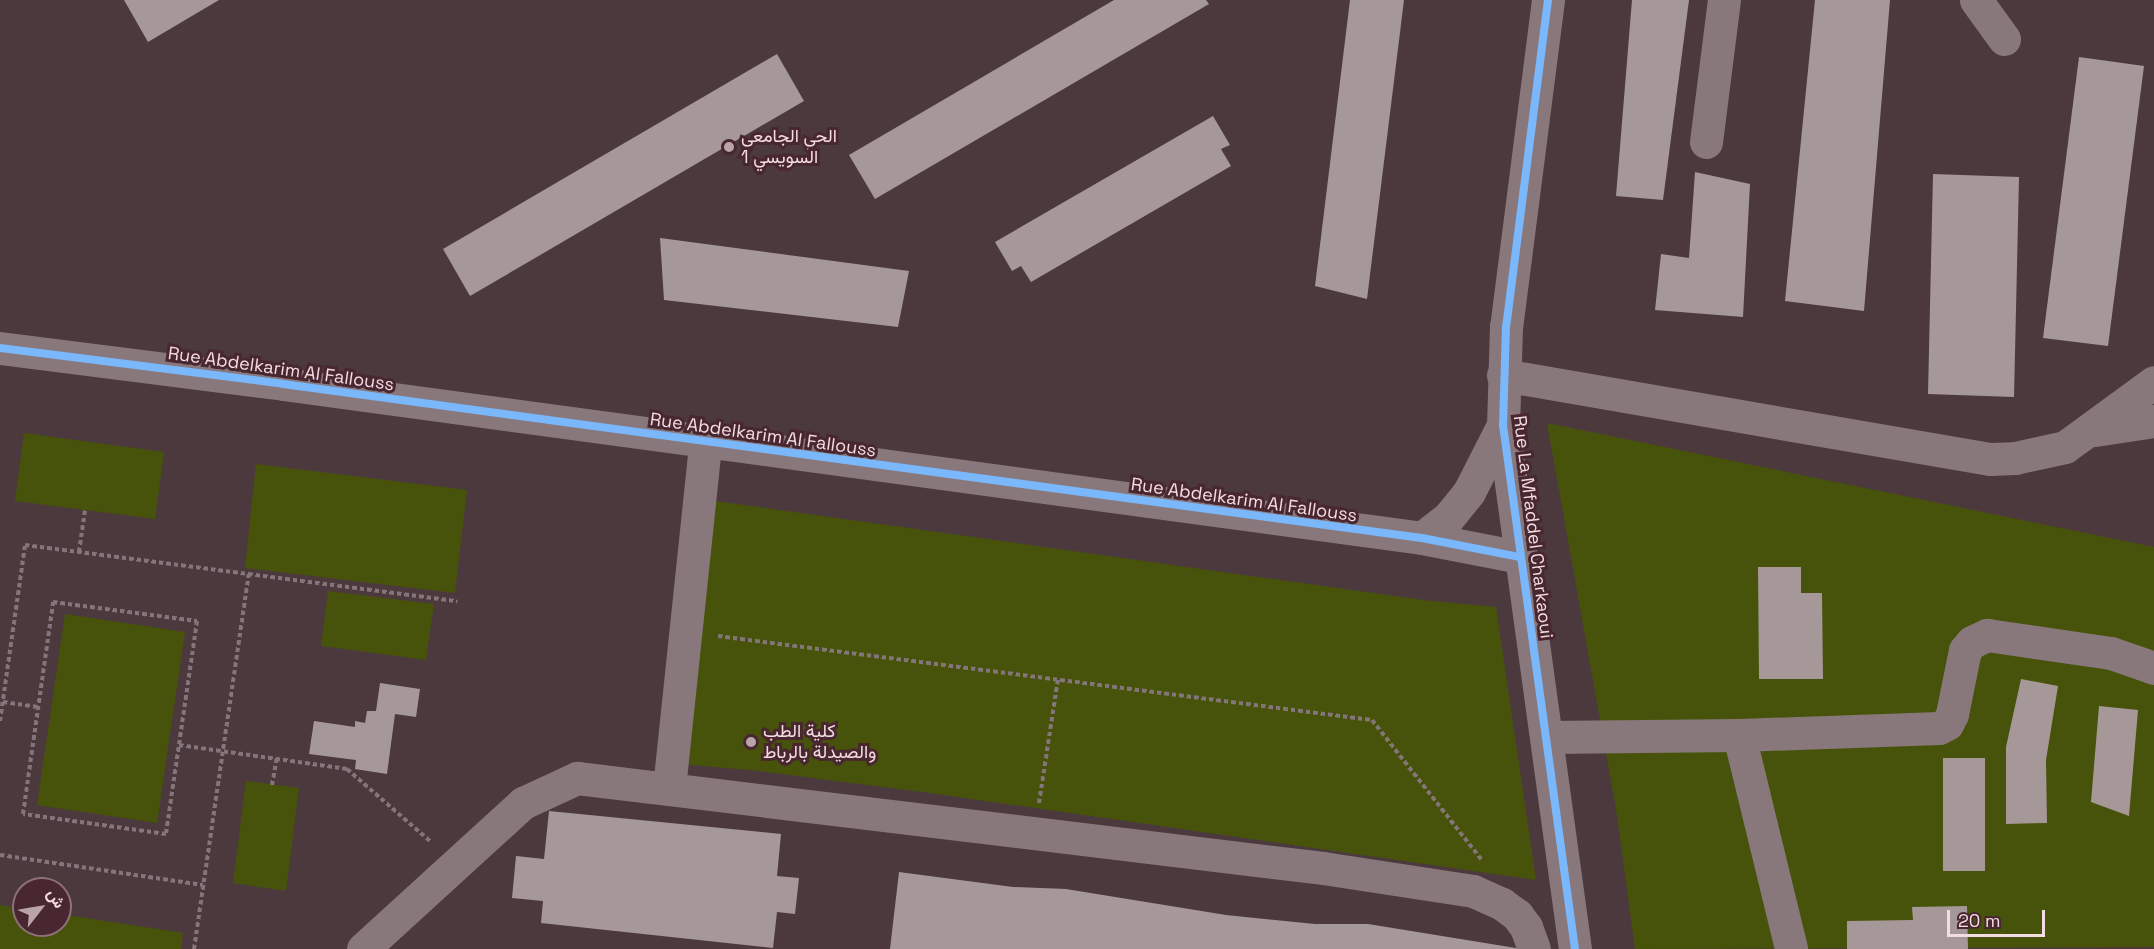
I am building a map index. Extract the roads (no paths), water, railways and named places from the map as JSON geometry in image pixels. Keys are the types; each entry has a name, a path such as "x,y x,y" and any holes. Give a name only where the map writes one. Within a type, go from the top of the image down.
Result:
{"street":[{"name":"Rue La Mfaddel Charkaoui","path":"1548,0 1506,326 1503,425 1575,949"},
{"path":"1706,142 1724,0"},
{"path":"1976,0 2004,39"},
{"name":"Rue Abdelkarim Al Fallouss","path":"0,348 1422,538 1521,557"},
{"path":"1503,375 1990,459 2041,454 2065,447 2154,382"},
{"path":"2087,432 2154,421"},
{"path":"1422,538 1448,518 1468,492 1503,425"},
{"path":"669,788 705,442"},
{"path":"1547,737 1738,735 1939,728 1947,723 1952,714 1965,650 1972,642 1987,635 2111,653 2154,668"},
{"path":"1738,735 1791,949"},
{"path":"363,949 523,803 577,778 1323,868 1473,891 1502,904 1517,915 1526,927 1534,949"}],"place":[{"name":"الحي الجامعي السويسي 1","path":"729,147"},
{"name":"كلية الطب والصيدلة بالرباط","path":"751,742"}]}
